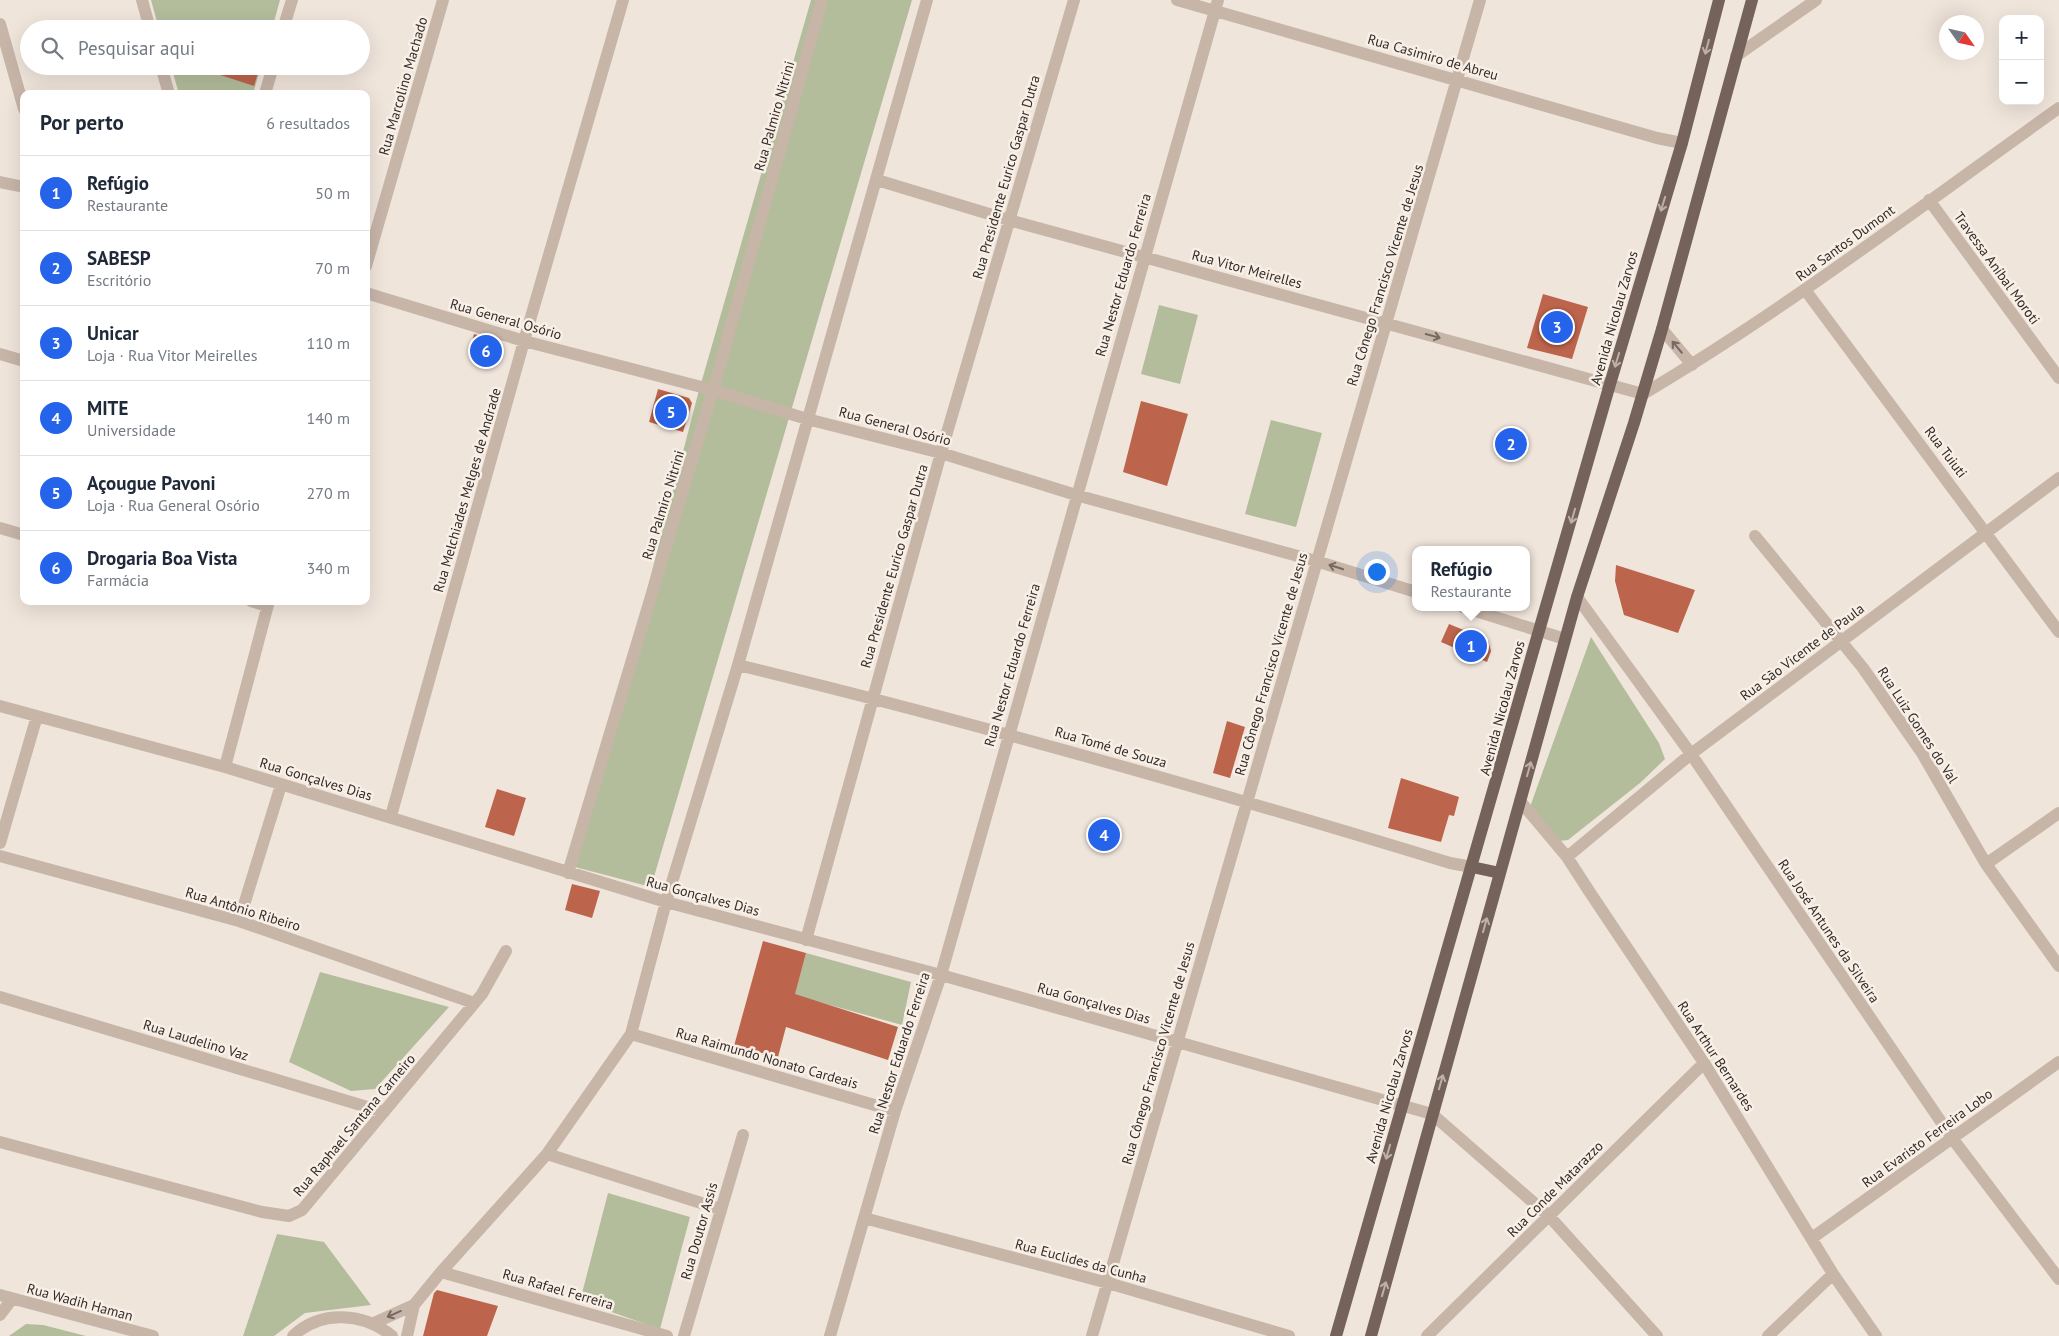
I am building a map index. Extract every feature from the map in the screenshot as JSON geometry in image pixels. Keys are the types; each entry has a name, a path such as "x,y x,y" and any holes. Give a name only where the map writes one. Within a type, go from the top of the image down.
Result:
{"main road":[{"name":"Avenida Nicolau Zarvos","path":"1336,1336 1538,632 1682,143 1719,0"},
{"path":"1370,1336 1565,640 1662,329 1752,0"},
{"path":"1472,867 1500,873"}],"street":[{"path":"142,0 148,20"},
{"path":"286,20 292,0"},
{"name":"Rua Marcolino Machado","path":"370,252 444,0"},
{"name":"Rua Melchiades Melges de Andrade","path":"391,816 524,341 624,0"},
{"name":"Rua Palmiro Nitrini","path":"568,873 713,390 822,0"},
{"path":"374,1323 414,1305 441,1272 547,1154 631,1034 666,902 738,664 927,0"},
{"name":"Rua Presidente Eurico Gaspar Dutra","path":"806,940 941,453 1074,0"},
{"name":"Rua Casimiro de Abreu","path":"1177,0 1216,5 1458,80 1657,138 1682,143"},
{"name":"Rua Cônego Francisco Vicente de Jesus","path":"1092,1336 1480,0"},
{"path":"1736,56 1816,0"},
{"name":"Rua Nestor Eduardo Ferreira","path":"830,1336 895,1111 941,976 1008,733 1216,5"},
{"path":"0,24 20,95"},
{"path":"164,75 168,90"},
{"path":"266,90 270,75"},
{"name":"Rua Santos Dumont","path":"1643,394 1692,365 1806,291 1929,200 2059,108"},
{"name":"Rua Vitor Meirelles","path":"877,180 1009,220 1643,394"},
{"path":"0,182 20,187"},
{"name":"Travessa Aníbal Moroti","path":"1929,200 2059,378"},
{"name":"Rua Tuiuti","path":"1806,291 1988,533 2059,632"},
{"name":"Rua General Osório","path":"370,294 524,341 713,390 808,419 941,453 1076,495 1316,560 1412,591"},
{"path":"1662,329 1692,365"},
{"path":"0,354 20,360"},
{"name":"Rua São Vicente de Paula","path":"1567,857 1691,754 2059,478"},
{"path":"0,528 20,534"},
{"name":"Rua Luiz Gomes do Val","path":"1754,536 1863,668 1922,753 1986,864 2059,966"},
{"name":"Rua José Antunes da Silveira","path":"1578,597 1691,754 1952,1138 2059,1279"},
{"path":"225,767 268,605"},
{"path":"1475,611 1565,640"},
{"name":"Rua Tomé de Souza","path":"738,664 1008,733 1247,801 1450,863 1472,867"},
{"name":"Rua Gonçalves Dias","path":"0,706 225,767 391,816 568,873 666,902 941,976 1432,1114"},
{"path":"0,843 37,716"},
{"path":"239,921 281,785"},
{"name":"Rua Arthur Bernardes","path":"1520,800 1567,857 1704,1063 1833,1274 1876,1336"},
{"path":"1986,864 2059,813"},
{"name":"Rua Antônio Ribeiro","path":"0,856 239,921 474,1003"},
{"name":"Rua Raphael Santana Carneiro","path":"0,1142 262,1212 289,1216 302,1210 482,994 506,951"},
{"name":"Rua Laudelino Vaz","path":"0,997 384,1112"},
{"name":"Rua Raimundo Nonato Cardeais","path":"631,1034 895,1111"},
{"name":"Rua Evaristo Ferreira Lobo","path":"1812,1238 2059,1062"},
{"name":"Rua Conde Matarazzo","path":"1427,1336 1704,1063"},
{"path":"1432,1114 1549,1216 1658,1336"},
{"name":"Rua Doutor Assis","path":"684,1336 743,1135"},
{"path":"547,1154 720,1209"},
{"name":"Rua Euclides da Cunha","path":"864,1218 1108,1283 1290,1336"},
{"name":"Rua Rafael Ferreira","path":"441,1272 667,1336"},
{"path":"1768,1336 1833,1274"},
{"path":"0,1315 6,1297"},
{"name":"Rua Wadih Haman","path":"6,1297 153,1336"},
{"path":"407,1336 414,1305"},
{"path":"293,1336 313,1322 333,1317 354,1317 374,1323 392,1336"}],"green space":[{"path":"151,0 280,0 274,20 157,20"},
{"path":"811,0 912,0 651,887 575,867 698,394"},
{"path":"174,75 258,75 254,90 178,90"},
{"path":"1159,305 1198,315 1180,384 1141,374"},
{"path":"1271,420 1322,433 1296,527 1245,514"},
{"path":"1591,637 1659,743 1665,759 1640,783 1568,840 1559,841 1530,807"},
{"path":"806,953 911,982 902,1025 794,995"},
{"path":"320,972 449,1007 375,1089 351,1091 289,1062"},
{"path":"608,1193 690,1217 660,1329 580,1301"},
{"path":"277,1234 324,1242 371,1305 305,1313 274,1336 243,1336"},
{"path":"26,1324 43,1325 86,1336 9,1336"}],"building":[{"path":"220,75 257,75 254,86"},
{"path":"1543,294 1588,307 1572,359 1527,348"},
{"path":"474,334 496,341 502,348 498,362 469,355"},
{"path":"658,389 689,398 692,403 683,432 649,422"},
{"path":"1141,401 1188,414 1167,486 1123,472"},
{"path":"1616,565 1695,590 1678,633 1624,615 1615,581"},
{"path":"1449,624 1488,640 1491,651 1487,662 1441,642"},
{"path":"1227,721 1245,727 1230,778 1213,773"},
{"path":"1401,778 1459,797 1454,816 1449,815 1441,842 1388,828"},
{"path":"497,789 526,798 514,836 485,827"},
{"path":"572,884 600,891 592,918 565,910"},
{"path":"763,941 806,953 795,994 898,1027 888,1060 786,1027 778,1057 734,1046"},
{"path":"437,1290 498,1306 487,1336 423,1336 434,1293"}],"place":[{"name":"Unicar","path":"1557,327"},
{"name":"Drogaria Boa Vista","path":"486,351"},
{"name":"Açougue Pavoni","path":"671,412"},
{"name":"SABESP","path":"1511,444"},
{"name":"Refúgio","path":"1471,646"},
{"name":"MITE","path":"1104,835"}]}
